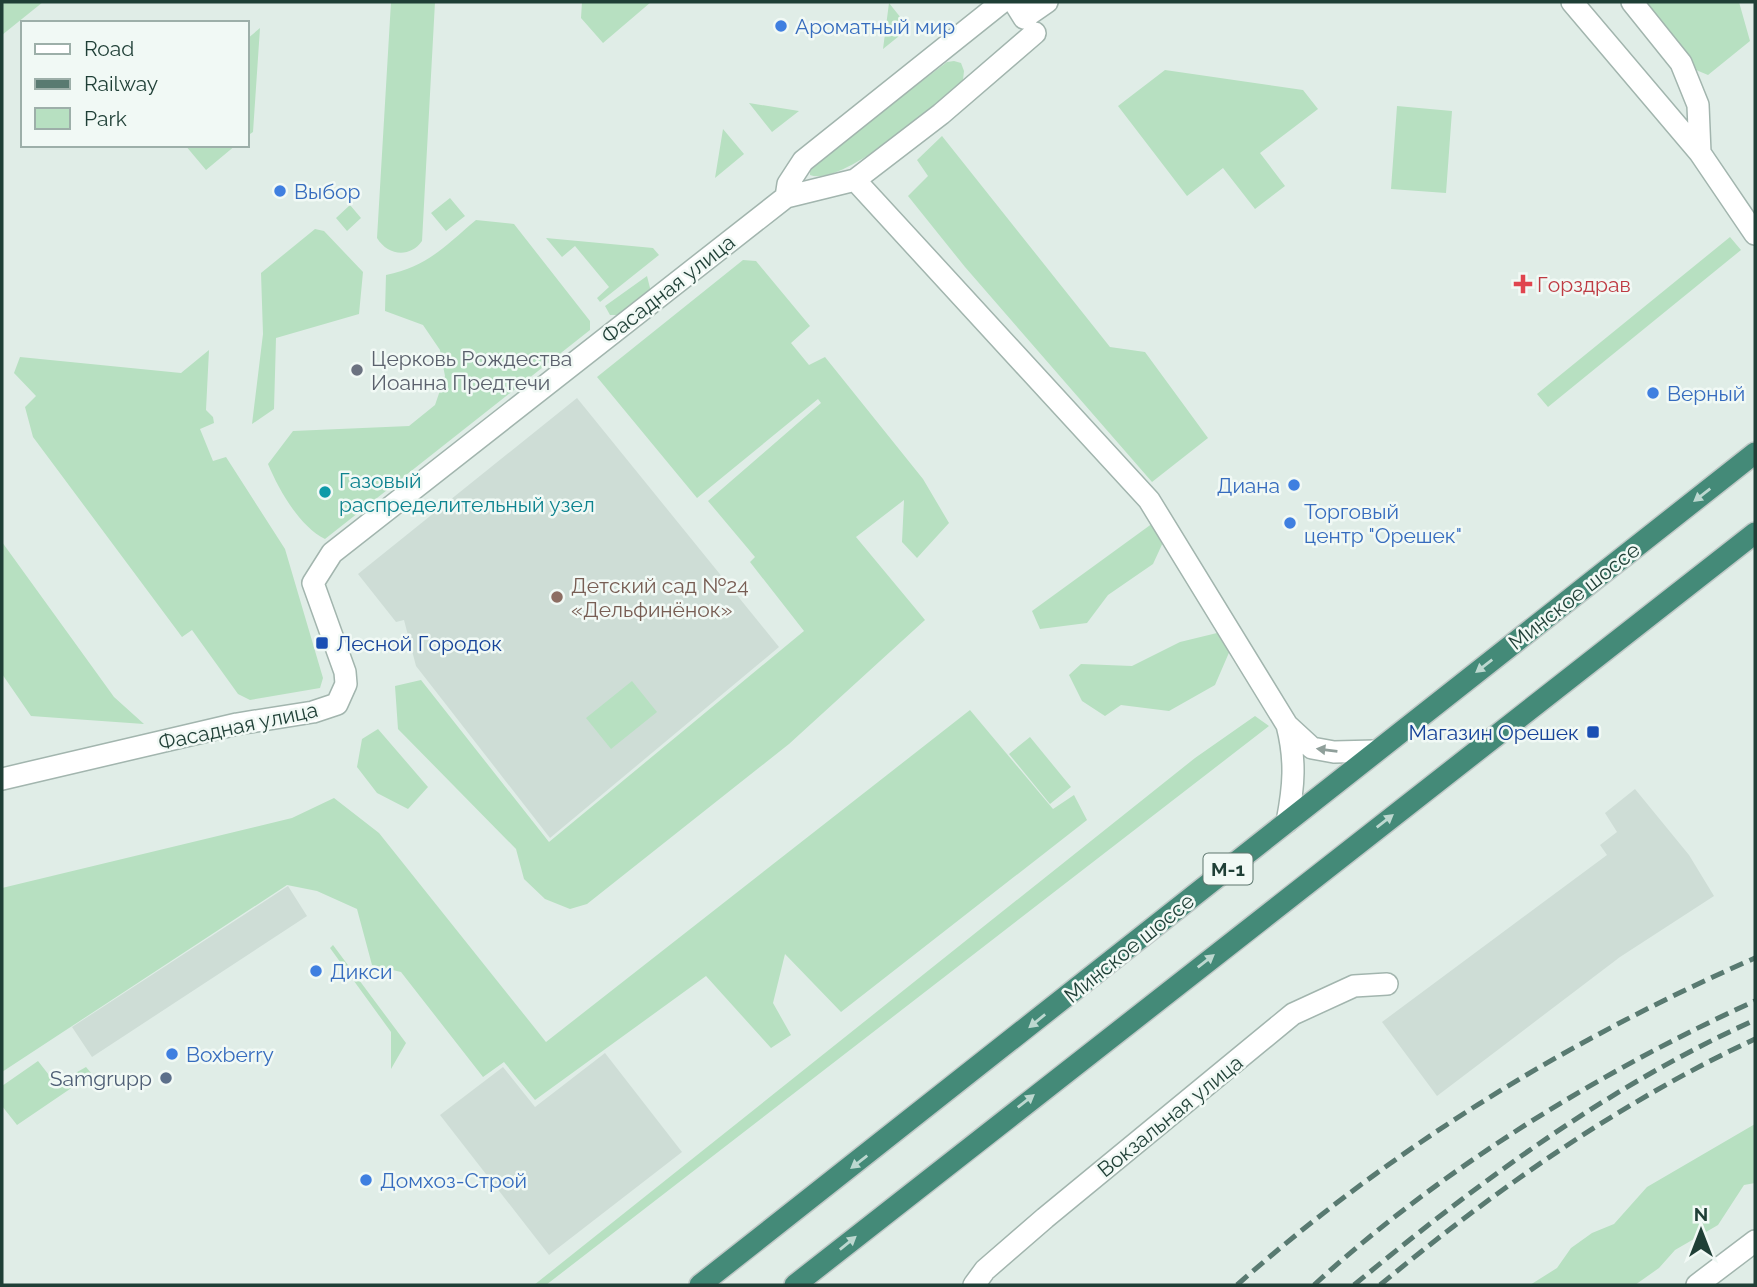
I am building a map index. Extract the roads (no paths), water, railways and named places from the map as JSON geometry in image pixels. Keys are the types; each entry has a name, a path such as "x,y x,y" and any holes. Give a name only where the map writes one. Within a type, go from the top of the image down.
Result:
{"highway":[{"name":"Минское шоссе","path":"700,1285 1755,453"},
{"path":"795,1285 1755,533"}],"street":[{"path":"786,197 788,184 803,161 1002,2"},
{"path":"1047,2 1024,18 975,84 855,180 1149,500 1287,725 1312,748 1377,751"},
{"path":"1572,2 1700,153 1755,234"},
{"path":"1632,2 1681,63 1698,105 1700,153"},
{"name":"Фасадная улица","path":"2,779 237,724 313,712 337,704 343,694 345,672 313,583 320,567 332,553 786,197 855,180"},
{"path":"1287,725 1294,755 1295,778 1287,822"},
{"name":"Вокзальная улица","path":"974,1285 985,1270 1045,1219 1293,1014 1354,986 1387,984"},
{"path":"1697,1285 1755,1241"}],"railway":[{"path":"1237,1285 1357,1188 1483,1101 1616,1025 1755,958"},
{"path":"1314,1285 1414,1202 1524,1126 1639,1058 1755,1001"},
{"path":"1354,1285 1448,1210 1546,1139 1648,1075 1755,1020"},
{"path":"1380,1285 1468,1215 1607,1119 1755,1039"}],"place":[{"name":"Ароматный мир","path":"781,26"},
{"name":"Выбор","path":"280,191"},
{"name":"Горздрав","path":"1523,284"},
{"name":"Церковь Рождества Иоанна Предтечи","path":"357,370"},
{"name":"Верный","path":"1653,393"},
{"name":"Диана","path":"1294,485"},
{"name":"Газовый распределительный узел","path":"325,492"},
{"name":"Торговый центр \"Орешек\"","path":"1290,523"},
{"name":"Детский сад №24 «Дельфинёнок»","path":"557,597"},
{"name":"Лесной Городок","path":"322,643"},
{"name":"Магазин Орешек","path":"1593,732"},
{"name":"Дикси","path":"316,971"},
{"name":"Boxberry","path":"172,1054"},
{"name":"Samgrupp","path":"166,1078"},
{"name":"Домхоз-Строй","path":"366,1180"}]}
